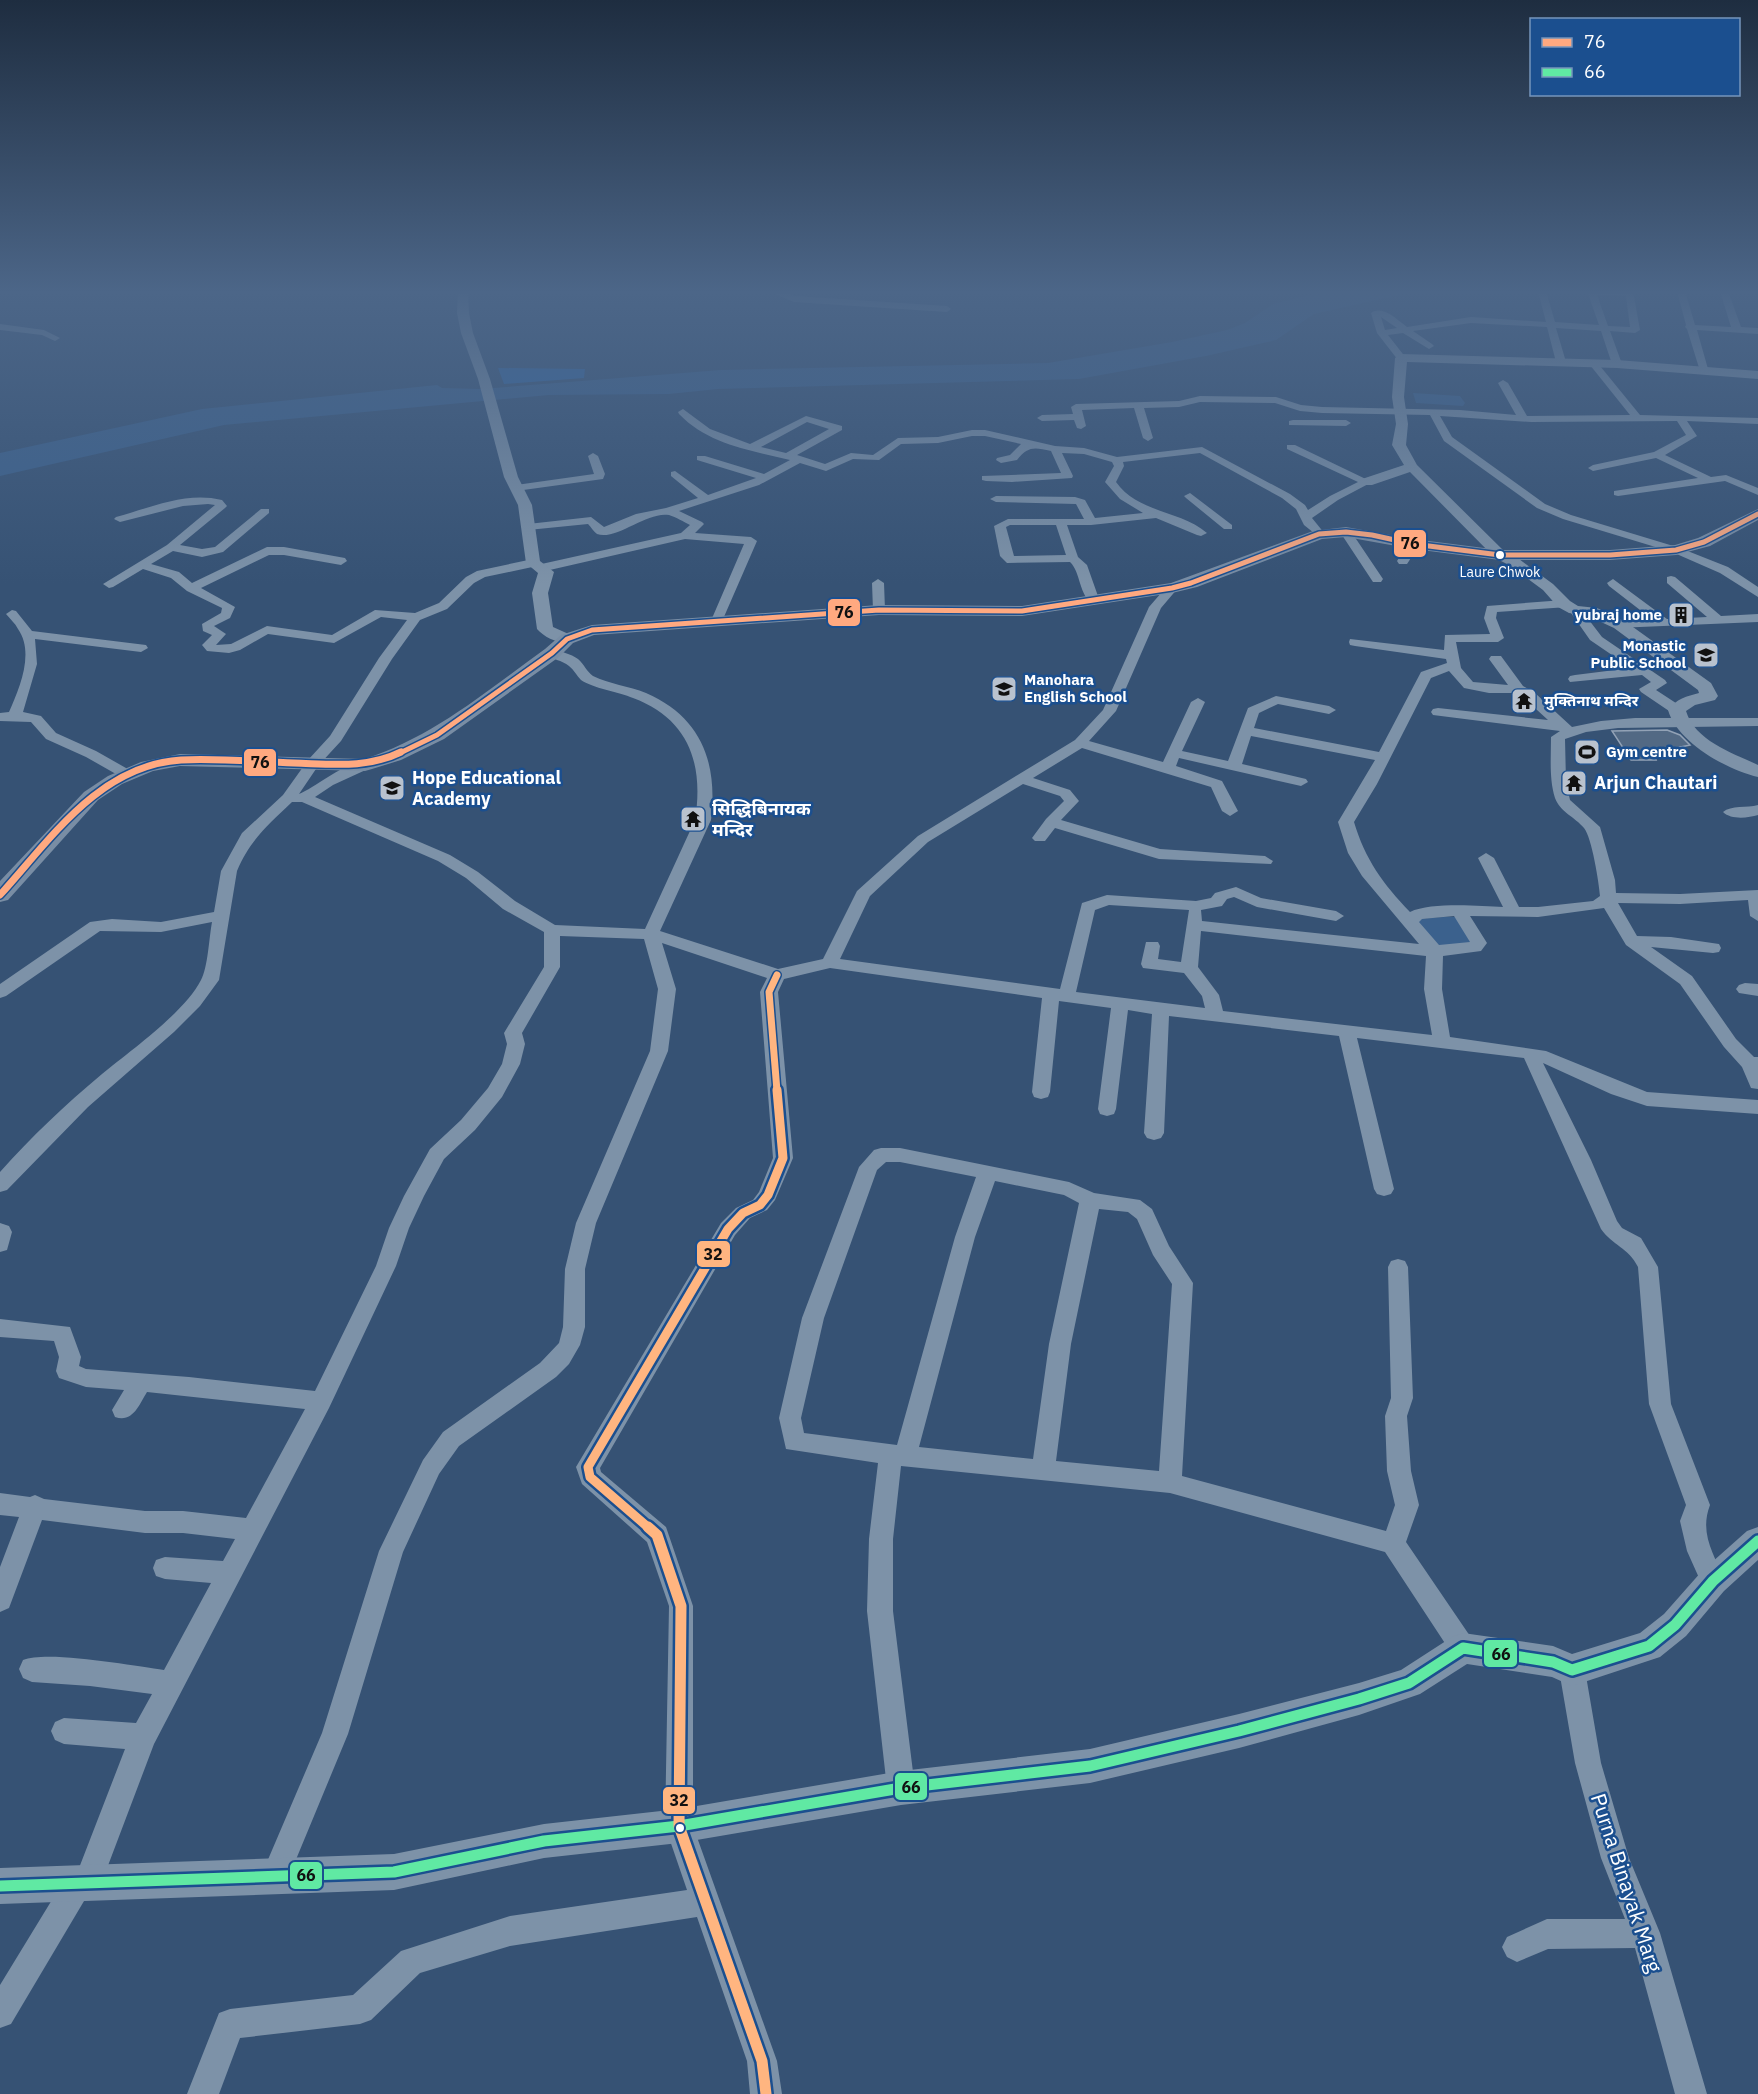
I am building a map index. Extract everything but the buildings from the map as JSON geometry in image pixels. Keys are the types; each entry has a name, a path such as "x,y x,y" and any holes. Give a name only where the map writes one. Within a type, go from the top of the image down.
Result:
{"main road":[{"path":"0,895 78,807 99,791 148,766 180,760 365,765 394,756 437,735 552,653 567,639 592,630 879,610 1022,611 1172,588 1191,583 1319,534 1346,532 1413,544 1500,555 1610,555 1676,550 1704,542 1758,514"}],"street":[{"path":"487,389 516,488 525,505 537,566 546,572 540,593 545,629 567,639"},
{"path":"1399,389 1399,445 1412,467 1500,555 1514,562 1577,608 1620,625 1705,687 1709,696 1689,701 1679,718"},
{"path":"1506,389 1523,418"},
{"path":"1614,389 1637,418"},
{"path":"1042,417 1079,421 1076,407 1179,404 1200,399 1276,400 1285,401 1300,408 1398,420 1434,414 1523,418 1680,418 1758,421"},
{"path":"1138,405 1148,438"},
{"path":"683,412 692,423 709,432 826,468 851,456 875,458 898,441 938,440 972,433 985,433 1055,449 1084,451 1118,459 1202,450 1286,496 1301,507 1311,527 1319,534"},
{"path":"1434,414 1448,439 1485,468 1541,506 1568,517 1632,534 1676,550 1724,570 1758,593"},
{"path":"1593,468 1657,455 1692,436 1680,418"},
{"path":"753,447 806,419 837,428 788,456"},
{"path":"1293,423 1358,423"},
{"path":"1001,460 1013,458 1020,449 1031,444"},
{"path":"1291,447 1367,482"},
{"path":"986,478 1065,478 1069,475 1055,449"},
{"path":"1657,455 1710,480"},
{"path":"516,488 599,477 600,474 592,456"},
{"path":"701,458 766,478"},
{"path":"528,527 591,520 600,531 623,527 630,521 669,511 766,478 799,459"},
{"path":"1118,459 1119,466 1110,482 1114,489 1153,514 1202,533"},
{"path":"1306,517 1334,498 1367,482 1412,467"},
{"path":"675,474 705,498"},
{"path":"1047,478 1047,500"},
{"path":"1617,493 1726,478 1758,492"},
{"path":"1190,496 1228,527"},
{"path":"109,584 171,547 220,506 218,502 210,499 196,500 120,519"},
{"path":"996,499 1081,502 1091,522"},
{"path":"171,547 202,553 219,550 265,511"},
{"path":"669,511 698,524 685,536"},
{"path":"1073,558 1011,560 1006,556 1000,526 1002,524 1091,522 1153,514"},
{"path":"1060,522 1073,558 1081,565 1093,599"},
{"path":"1346,532 1377,579"},
{"path":"142,565 175,575 191,588 229,607 226,615 208,624 208,628 220,634 208,645 220,650 238,648 257,633 267,630 334,639 379,613 416,617 443,606 470,580 481,574 537,566 685,536 751,541 716,623"},
{"path":"1404,561 1413,544"},
{"path":"191,588 267,551 284,551 341,561"},
{"path":"1671,580 1718,620"},
{"path":"878,583 879,610"},
{"path":"1613,583 1665,623"},
{"path":"1518,689 1489,689 1469,685 1454,669 1450,639 1498,638 1490,618 1491,609 1577,608 1587,605 1548,587"},
{"path":"830,963 863,894 923,839 1080,743 1108,711 1155,607 1172,588"},
{"path":"1577,608 1597,640 1660,683 1646,689 1679,718 1692,736 1758,772"},
{"path":"12,614 28,634 32,651 27,684 7,717 36,719 51,736 91,754 128,775"},
{"path":"296,798 313,763 336,738 416,617"},
{"path":"1620,625 1758,618"},
{"path":"28,634 141,648"},
{"path":"1355,642 1452,660"},
{"path":"275,1876 335,1734 391,1551 431,1467 450,1439 548,1370 561,1359 569,1345 574,1327 575,1269 586,1223 659,1051 664,1026 667,988 651,934 702,820 705,806 700,755 689,732 664,706 587,678 573,662 552,653"},
{"path":"1496,659 1518,689 1538,703 1565,729"},
{"path":"1442,1041 1433,989 1435,951 1415,930 1410,921 1372,883 1352,846 1346,822 1370,784 1426,675 1452,660"},
{"path":"1575,679 1643,671"},
{"path":"1234,765 1253,711 1276,700 1329,710"},
{"path":"1168,768 1198,702"},
{"path":"1438,712 1565,729 1661,722 1679,718 1758,722"},
{"path":"1565,729 1558,737 1559,782 1563,800 1592,827 1607,880 1608,898 1616,917 1632,942 1686,980 1730,1043 1754,1064 1758,1083"},
{"path":"1246,731 1383,757"},
{"path":"1080,743 1217,784 1230,811"},
{"path":"1174,753 1301,782"},
{"path":"0,1185 81,1102 168,1028 194,1002 210,980 229,871 250,833 296,798 365,765"},
{"path":"1022,779 1065,793 1072,801 1051,822 1040,838"},
{"path":"296,798 444,858 472,875 509,905 552,930 651,934 777,975 830,963 1161,1009 1531,1053 1551,1057 1629,1095 1647,1099 1758,1107"},
{"path":"1731,812 1750,813 1758,810"},
{"path":"1051,822 1159,854 1265,861"},
{"path":"1486,858 1514,912"},
{"path":"1041,1092 1059,994 1088,907 1107,900 1196,906 1216,902 1221,896 1236,892 1257,902 1336,916"},
{"path":"1410,921 1417,914 1459,911 1538,912 1597,905 1608,898 1680,899 1757,895 1758,916"},
{"path":"1189,968 1196,906"},
{"path":"1193,926 1435,951 1469,949 1479,944 1459,911"},
{"path":"0,992 96,927 112,924 161,927 222,915"},
{"path":"0,2013 84,1882 142,1737 321,1401 386,1266 409,1207 437,1154 468,1125 495,1092 511,1064 516,1044 513,1033 552,967 552,930"},
{"path":"1632,942 1671,942 1713,948"},
{"path":"1152,946 1149,964 1189,968 1206,987 1216,1016"},
{"path":"766,2094 762,2061 680,1826 681,1606 657,1534 590,1477 588,1467 728,1229 743,1213 760,1205 768,1195 778,1173 783,1158 769,992 777,975"},
{"path":"1107,1109 1120,1003"},
{"path":"1154,1133 1161,1009"},
{"path":"1347,1032 1384,1188"},
{"path":"1531,1053 1537,1071 1581,1160 1608,1224 1615,1234 1634,1244 1648,1267 1660,1404 1698,1505 1692,1521 1699,1551 1713,1581"},
{"path":"1170,1483 1183,1283 1160,1249 1145,1214 1132,1205 1089,1200 1069,1189 900,1155 881,1155 869,1167 813,1318 790,1418 794,1442 1170,1483 1349,1530 1393,1544 1463,1648"},
{"path":"902,1788 880,1611 881,1539 898,1455 965,1237 988,1172"},
{"path":"1044,1468 1051,1394 1063,1324 1084,1239 1089,1200"},
{"path":"0,1231 2,1232 0,1244"},
{"path":"1393,1544 1407,1505 1399,1471 1396,1416 1402,1398 1398,1267"},
{"path":"0,1328 62,1333 70,1357 68,1371 86,1378 321,1401"},
{"path":"123,1410 142,1382"},
{"path":"0,1504 35,1506 145,1522 183,1522 251,1530"},
{"path":"0,1600 35,1506"},
{"path":"0,1886 394,1872 544,1841 680,1826 902,1788 1090,1766 1239,1731 1359,1699 1409,1683 1463,1648 1553,1662 1572,1670 1648,1646 1675,1625 1713,1581 1758,1541"},
{"path":"165,1568 229,1573"},
{"path":"32,1669 90,1673 170,1684"},
{"name":"Purna Binayak Marg","path":"1572,1670 1588,1763 1616,1858 1645,1933 1691,2094"},
{"path":"64,1731 142,1737"},
{"path":"203,2094 230,2024 360,2009 411,1961 510,1931 706,1901"},
{"path":"1517,1947 1547,1934 1645,1933"}],"shaded area":[{"path":"401,389 728,389 669,394 549,395 224,425 0,476 0,453 202,409"},
{"path":"1413,393 1460,396 1465,403 1463,406 1416,403"},
{"path":"1457,917 1474,941 1466,945 1440,947 1419,923 1419,919"}],"transit line":[{"name":"76","path":"0,895 91,796 115,780 148,766 180,760 365,765 394,756 437,735 552,653 567,639 592,630 879,610 1022,611 1172,588 1191,583 1319,534 1346,532 1413,544 1500,555 1610,555 1676,550 1704,542 1758,514"},
{"name":"32","path":"766,2094 762,2061 679,1826 681,1606 657,1535 590,1477 588,1467 728,1229 743,1213 760,1205 768,1195 783,1158 769,992 777,975"},
{"name":"66","path":"0,1886 394,1872 544,1841 679,1826 901,1788 1090,1766 1239,1731 1359,1699 1409,1683 1463,1648 1553,1662 1572,1670 1649,1646 1675,1625 1713,1581 1758,1541"}],"place":[{"name":"Laure Chwok","path":"1500,555"},
{"name":"yubraj home","path":"1681,615"},
{"name":"Monastic Public School","path":"1706,655"},
{"name":"Manohara English School","path":"1004,689"},
{"name":"मुक्तिनाथ मन्दिर","path":"1524,701"},
{"name":"Gym centre","path":"1587,752"},
{"name":"Arjun Chautari","path":"1574,783"},
{"name":"Hope Educational Academy","path":"392,788"},
{"name":"सिद्धिबिनायक मन्दिर","path":"693,819"}]}
